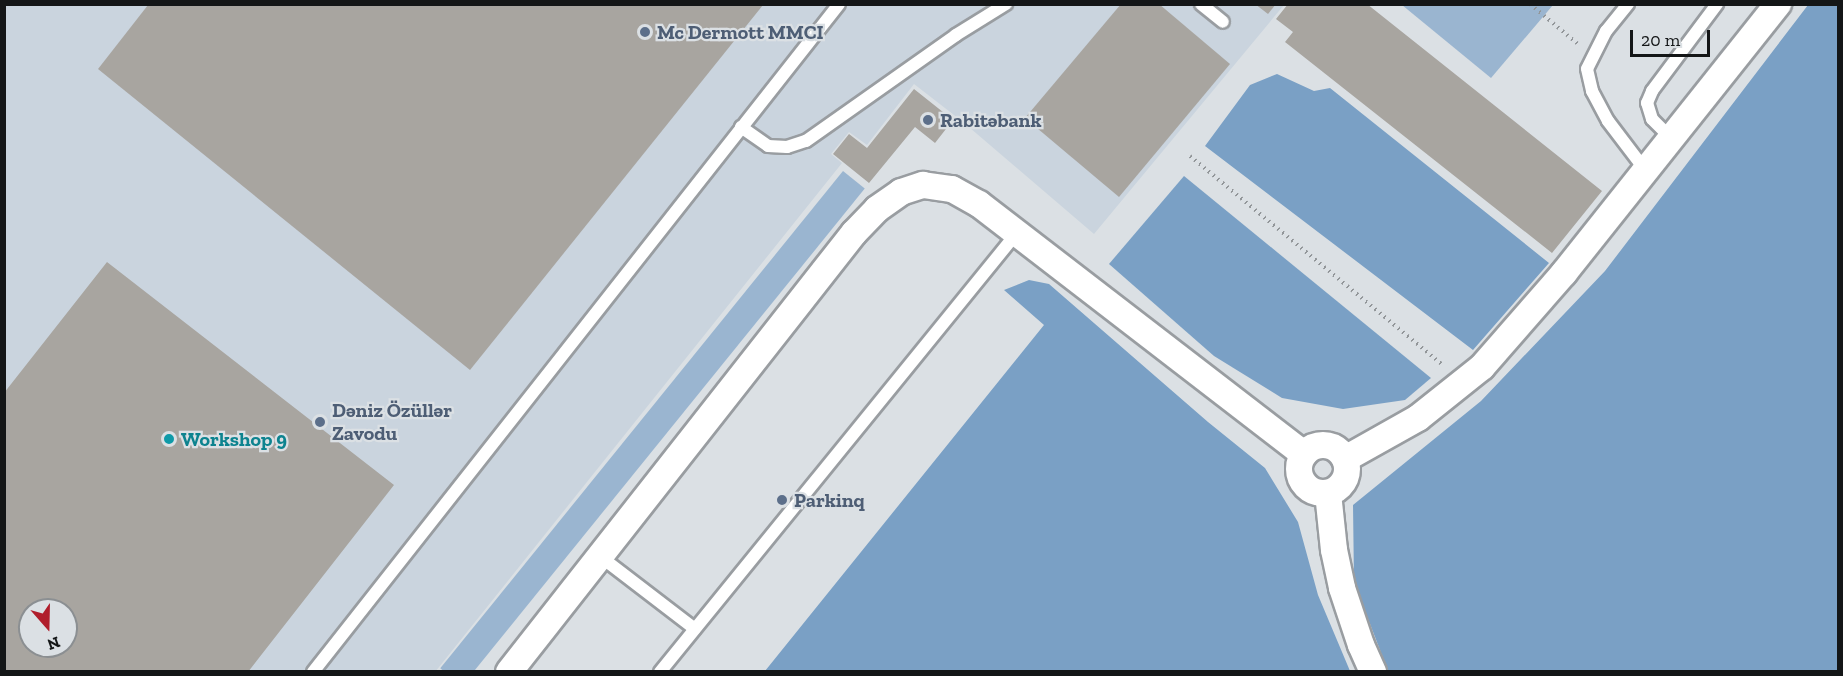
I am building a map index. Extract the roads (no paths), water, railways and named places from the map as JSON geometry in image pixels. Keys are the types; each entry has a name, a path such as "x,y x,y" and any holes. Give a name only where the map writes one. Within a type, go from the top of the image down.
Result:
{"street":[{"path":"1345,459 1418,418 1465,383 1482,367 1564,273 1778,4"},
{"path":"509,672 602,557 854,233 877,208 901,192 923,185 952,189 979,204 1304,454"},
{"path":"1321,445 1340,451 1345,459 1348,469 1345,480 1338,489 1318,494 1302,482 1299,463 1304,454 1321,445"},
{"path":"1328,493 1334,550 1342,588 1361,645 1373,672"}],"lane":[{"path":"313,672 839,4"},
{"path":"741,127 768,146 787,147 806,141 956,35 1005,4"},
{"path":"1201,4 1224,22"},
{"path":"1628,4 1606,31 1587,69 1592,91 1608,121 1646,171"},
{"path":"1671,138 1652,119 1647,103 1652,91 1717,4"},
{"path":"660,672 1016,234"},
{"path":"602,557 695,629"}],"place":[{"name":"Mc Dermott MMCI","path":"645,32"},
{"name":"Rabitəbank","path":"928,120"},
{"name":"Dəniz Özüllər Zavodu","path":"320,422"},
{"name":"Workshop 9","path":"169,439"},
{"name":"Parkinq","path":"782,500"}]}
